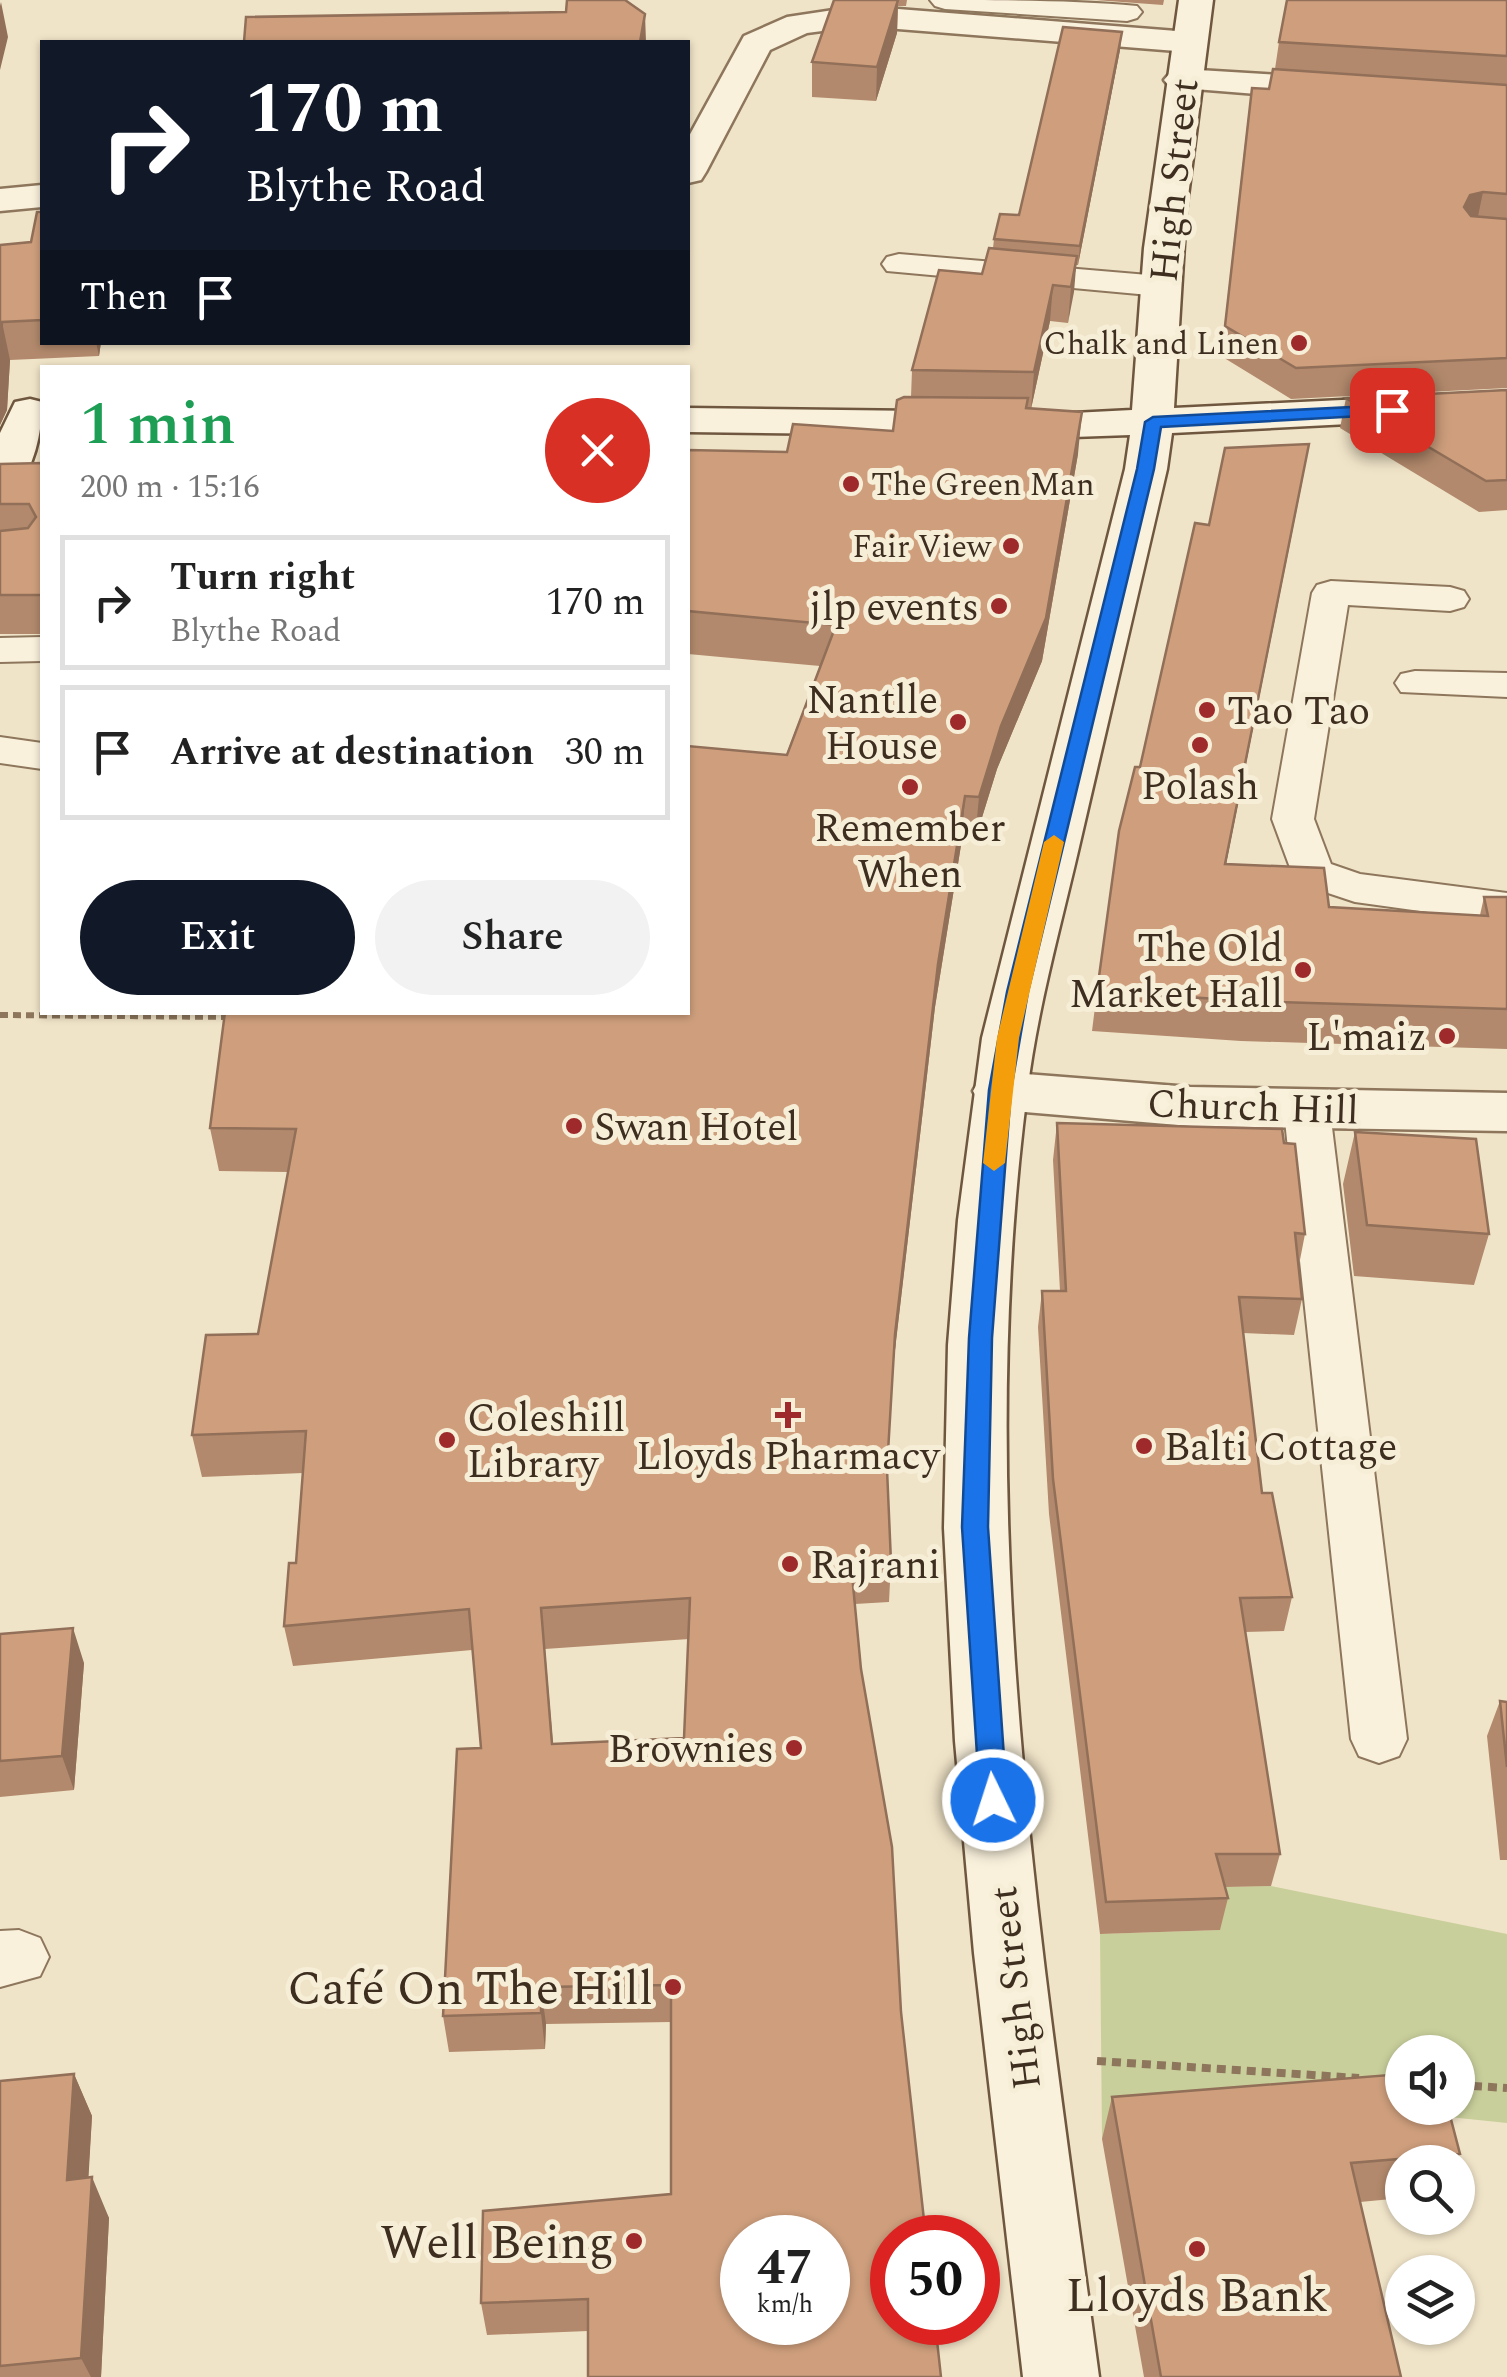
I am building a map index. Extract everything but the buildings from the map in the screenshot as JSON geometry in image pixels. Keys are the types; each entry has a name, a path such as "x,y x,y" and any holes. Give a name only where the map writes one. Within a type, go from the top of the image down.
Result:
{"main road":[{"name":"High Street","path":"1061,2377 996,1840 975,1527 980,1350 1000,1090 1017,992 1146,469 1153,422 1160,286 1182,80 1196,0"},
{"path":"690,168 756,43 799,24 847,16 999,14 1189,42"},
{"path":"1182,80 1370,92"},
{"path":"0,200 40,196"},
{"path":"690,420 980,426 1153,422 1507,404"},
{"path":"0,484 24,412"},
{"name":"Church Hill","path":"1000,1090 1060,1098 1307,1111 1507,1112"}],"lane":[{"path":"944,0 999,14 1127,12"},
{"path":"899,264 1160,286"},
{"path":"1450,599 1331,593 1293,819 1312,872 1355,888 1507,908"},
{"path":"0,650 40,649"},
{"path":"1416,683 1507,685"},
{"path":"0,750 40,756"},
{"path":"1307,1111 1379,1740"}],"path":[{"path":"0,1015 252,1017"},
{"path":"1086,2060 1363,2078"},
{"path":"1475,2085 1507,2088"}],"green space":[{"path":"1271,1886 1507,1934 1507,2123 1475,2120 1475,2035 1385,2035 1385,2117 1102,2139 1100,1934 1219,1930 1207,1887"}],"slow traffic":[{"path":"994,1163 1008,1038 1054,842"}],"place":[{"name":"Chalk and Linen","path":"1299,343"},
{"name":"The Green Man","path":"851,484"},
{"name":"Fair View","path":"1011,546"},
{"name":"jlp events","path":"999,606"},
{"name":"Tao Tao","path":"1207,710"},
{"name":"Nantlle House","path":"958,722"},
{"name":"Polash","path":"1200,745"},
{"name":"Remember When","path":"910,787"},
{"name":"The Old Market Hall","path":"1303,970"},
{"name":"L'maiz","path":"1447,1036"},
{"name":"Swan Hotel","path":"574,1126"},
{"name":"Lloyds Pharmacy","path":"788,1415"},
{"name":"Coleshill Library","path":"447,1440"},
{"name":"Balti Cottage","path":"1144,1446"},
{"name":"Rajrani","path":"790,1564"},
{"name":"Brownies","path":"794,1748"},
{"name":"Café On The Hill","path":"673,1987"},
{"name":"Well Being","path":"634,2241"},
{"name":"Lloyds Bank","path":"1197,2249"}],"route":[{"path":"993,1800 975,1527 980,1338 1000,1090 1017,992 1146,469 1153,422 1392,410"}]}
